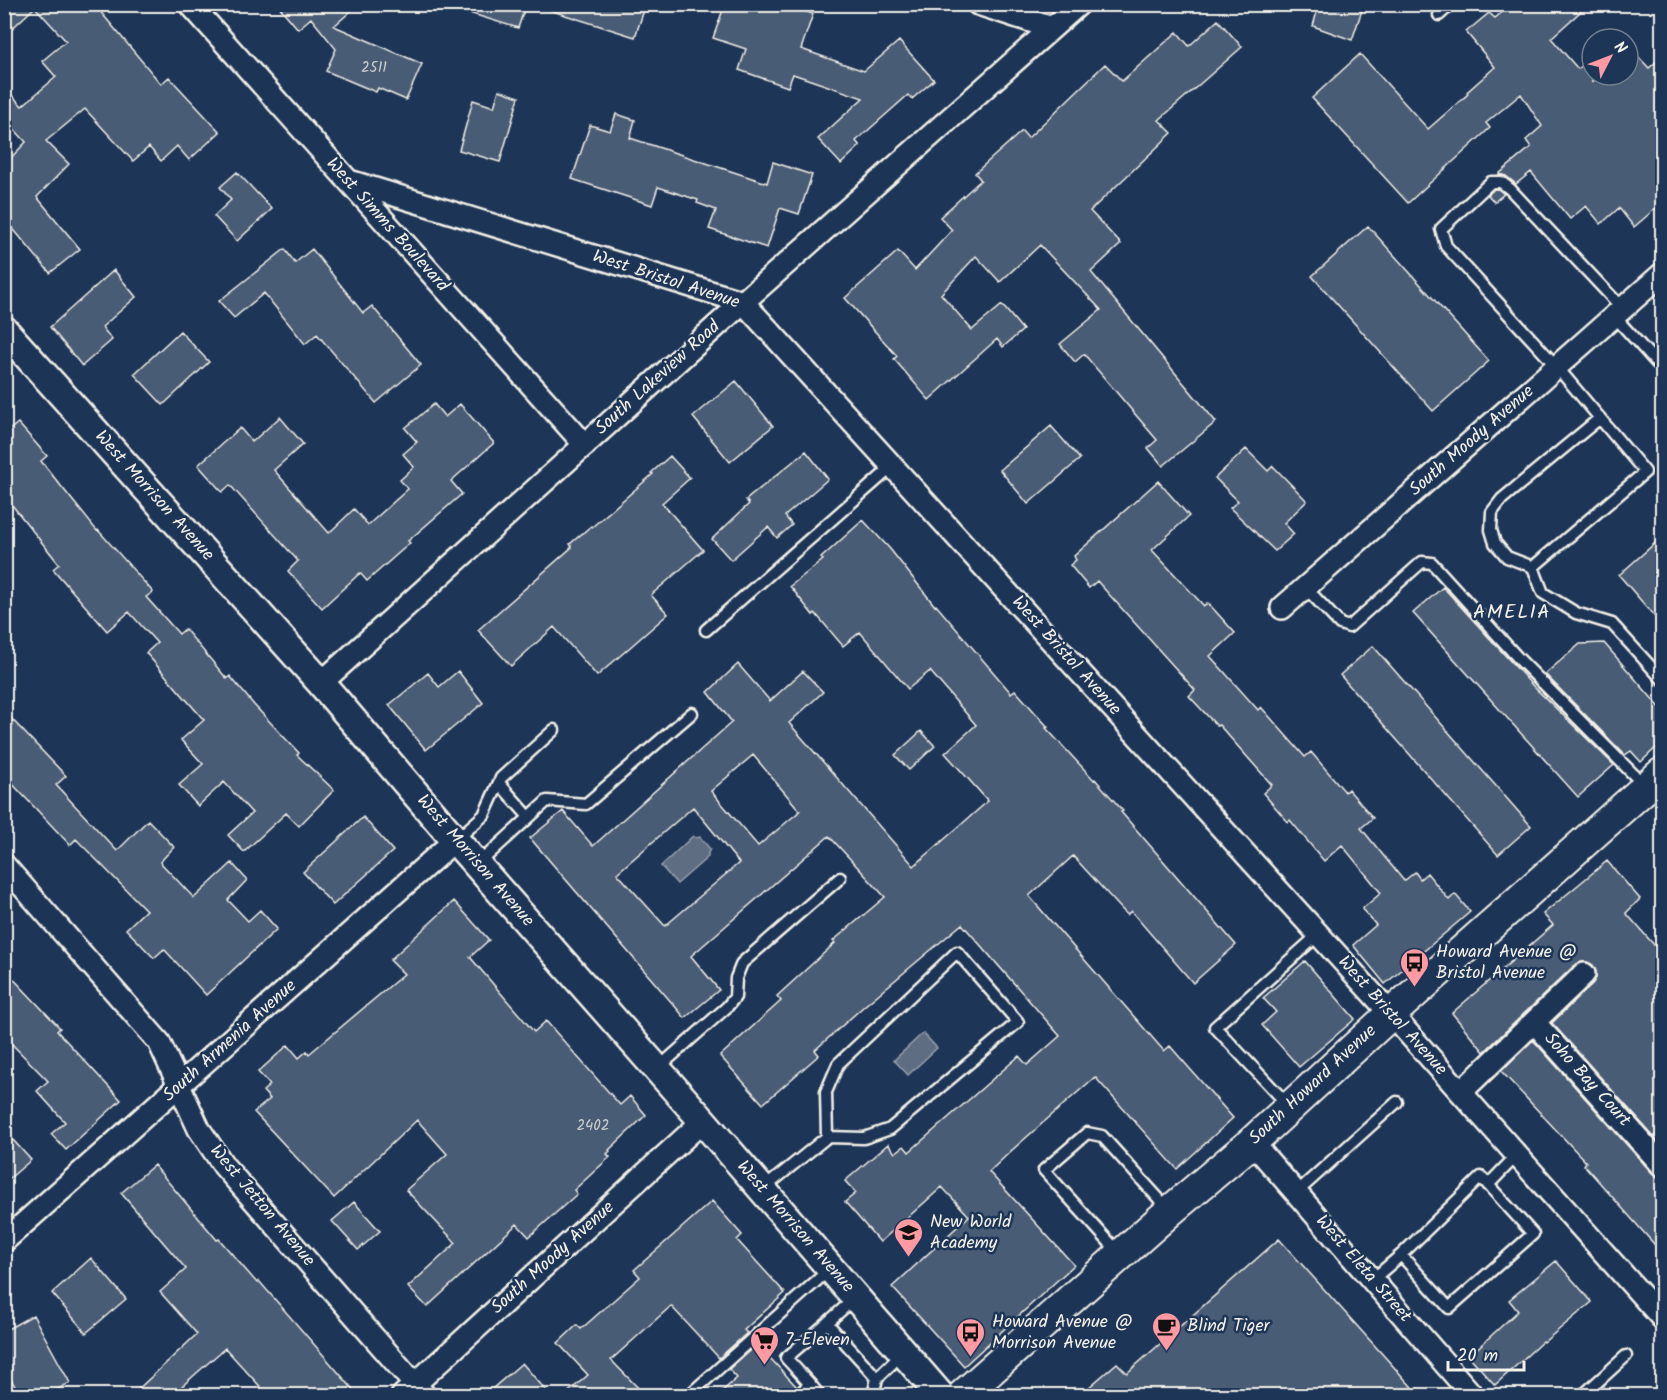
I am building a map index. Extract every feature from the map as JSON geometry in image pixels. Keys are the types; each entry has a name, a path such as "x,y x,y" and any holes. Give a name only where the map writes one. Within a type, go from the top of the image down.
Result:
{"main road":[{"name":"South Howard Avenue","path":"962,1395 1252,1142 1391,1014 1654,780"}],"street":[{"name":"West Simms Boulevard","path":"190,4 585,445"},
{"path":"978,4 1052,28"},
{"name":"South Lakeview Road","path":"321,683 743,302 1078,4"},
{"name":"West Bristol Avenue","path":"349,182 743,302 1319,934 1662,1318"},
{"name":"South Moody Avenue","path":"1282,608 1662,274"},
{"name":"West Morrison Avenue","path":"4,330 321,683 477,865 942,1395"},
{"name":"South Armenia Avenue","path":"4,1241 456,840"},
{"name":"West Jetton Avenue","path":"4,865 159,1042 199,1129 224,1166 414,1392"},
{"path":"1461,1092 1584,974"},
{"name":"Soho Bay Court","path":"1535,1023 1662,1165"},
{"name":"South Moody Avenue","path":"414,1392 703,1121"},
{"name":"West Eleta Street","path":"1252,1142 1473,1395"}],"lane":[{"path":"1439,15 1451,4"},
{"path":"1533,567 1645,472 1557,367 1446,246 1441,229 1491,182 1501,182 1510,189 1619,313 1662,369"},
{"path":"1600,418 1502,500 1492,512 1491,530 1495,543 1507,557 1533,567 1543,593 1576,613 1612,624 1662,679"},
{"path":"706,630 893,466"},
{"path":"1305,587 1340,624 1349,627 1422,562 1432,563 1519,659 1654,780"},
{"path":"477,865 547,801 586,804 692,713"},
{"path":"456,840 484,815 501,778 554,730"},
{"path":"499,783 529,817"},
{"path":"657,1069 728,1007 735,997 736,978 742,963 840,878"},
{"path":"1290,1107 1215,1027 1319,934"},
{"path":"763,1190 827,1137 864,1138 890,1129 1018,1022 957,952 838,1064 826,1092 827,1137"},
{"path":"1296,1193 1397,1102"},
{"path":"1121,1256 1044,1170 1087,1133 1102,1136 1170,1212"},
{"path":"1488,1185 1517,1155"},
{"path":"1372,1280 1481,1177 1533,1234 1449,1308 1401,1255"},
{"path":"688,1395 831,1268"},
{"path":"819,1395 786,1358 856,1297"},
{"path":"827,1323 877,1378"},
{"path":"873,1395 877,1378 904,1352"},
{"path":"1582,1395 1626,1356"},
{"path":"797,1395 810,1384"}],"water":[{"path":"693,836 700,837 710,849 708,857 677,884 661,866"},
{"path":"923,1033 937,1048 908,1075 894,1060"}],"building":[{"path":"4,4 94,4 161,84 169,77 220,132 189,160 177,146 161,161 149,147 133,161 85,109 46,141 69,164 37,197 80,249 50,273 4,218 4,165 26,142 4,118 4,87 22,106 56,77 42,61 66,41 35,7 4,36"},
{"path":"277,4 359,4 334,26 422,64 406,100 378,88 376,92 326,71 336,49 311,18 298,29"},
{"path":"457,4 526,4 518,28 456,9"},
{"path":"546,4 646,4 635,37 546,9"},
{"path":"725,4 784,4 813,14 801,49 864,71 899,41 934,80 912,99 908,95 856,141 860,146 841,164 818,139 863,98 793,74 788,87 739,70 746,49 713,38"},
{"path":"1319,4 1364,4 1352,40 1313,26"},
{"path":"1512,4 1589,4 1551,38 1578,69 1580,67 1580,87 1640,87 1640,58 1649,68 1662,57 1662,203 1634,227 1619,208 1601,224 1586,206 1570,219 1531,172 1516,184 1506,176 1499,174 1531,147 1526,140 1542,126 1521,94 1486,123 1490,128 1408,203 1312,98 1360,54 1428,129 1495,67 1466,32 1489,13 1495,18"},
{"path":"1218,20 1242,47 1159,120 1172,133 1090,211 1121,244 1091,272 1216,422 1163,466 1148,448 1157,440 1084,354 1075,362 1060,344 1101,310 1040,245 1000,282 976,256 941,294 972,330 1002,305 1023,330 1003,347 997,339 929,400 894,359 897,356 845,298 898,251 915,270 952,230 940,217 981,180 975,173 1022,131 1028,138 1105,64 1122,81 1177,32 1189,46"},
{"path":"499,90 519,97 500,162 459,150 473,100 494,107"},
{"path":"616,114 635,120 630,138 767,183 773,162 812,175 799,214 780,208 767,248 709,229 716,210 697,203 698,200 658,187 652,205 572,179 590,125 610,131"},
{"path":"237,172 272,209 237,241 214,216 231,200 220,187"},
{"path":"1494,189 1504,194 1494,202 1488,195"},
{"path":"1368,226 1489,361 1433,411 1312,276"},
{"path":"285,249 295,263 312,249 363,313 372,306 421,365 376,403 317,334 305,344 264,293 234,318 219,301"},
{"path":"114,270 136,297 102,327 112,340 82,366 50,327"},
{"path":"180,331 209,362 163,405 134,374"},
{"path":"736,381 773,426 730,462 693,417"},
{"path":"434,404 445,417 460,404 494,443 451,481 462,494 408,541 410,543 367,581 360,573 322,608 288,571 298,561 230,485 222,492 198,465 240,428 252,442 280,417 303,444 274,470 329,533 354,509 368,525 408,489 400,480 414,467 403,454 417,442 405,428"},
{"path":"18,423 47,456 41,461 97,531 153,592 146,597 179,634 185,629 227,679 230,676 299,753 297,755 334,790 299,826 286,813 244,852 228,835 252,813 224,782 198,806 179,785 203,764 181,740 204,720 146,653 157,643 129,612 107,631 53,569 59,564 4,495 4,434"},
{"path":"1051,426 1080,459 1028,504 1000,470"},
{"path":"1246,449 1268,471 1273,466 1307,501 1284,523 1294,534 1275,551 1230,508 1238,501 1215,478"},
{"path":"806,451 828,479 785,516 792,525 777,538 768,527 731,560 712,539 749,504 746,500"},
{"path":"670,456 690,478 662,503 703,550 651,595 668,614 597,676 554,627 511,666 478,630 572,547 570,544 653,474 651,473"},
{"path":"1158,481 1189,516 1152,550 1204,606 1208,603 1235,633 1210,656 1258,710 1261,707 1305,757 1311,752 1345,792 1348,789 1373,818 1361,828 1404,881 1415,872 1420,879 1427,873 1449,900 1455,894 1470,912 1385,984 1353,945 1376,925 1362,909 1381,893 1342,845 1324,861 1290,820 1288,822 1263,793 1272,785 1219,725 1217,726 1189,696 1195,690 1097,581 1089,588 1070,565 1076,560 1074,556"},
{"path":"863,520 1011,693 1015,690 1048,727 1046,728 1095,779 1236,945 1193,983 1131,911 1127,915 1073,856 1029,896 1164,1051 1170,1046 1233,1118 1177,1169 1095,1077 1011,1151 989,1172 1074,1265 964,1366 892,1287 969,1216 942,1187 880,1242 845,1202 856,1193 845,1181 888,1144 895,1153 904,1146 909,1152 1019,1056 1027,1065 1060,1036 962,924 815,1050 819,1055 763,1104 720,1056 781,1001 777,996 835,943 833,941 885,897 829,836 691,956 719,990 685,1018 530,838 563,811 593,846 732,722 708,692 738,664 770,701 803,671 823,692 789,723 914,866 988,801 945,753 976,725 930,671 908,689 860,632 843,646 815,613 813,615 790,586 823,560 821,558","holes":["753,755 800,811 758,846 711,791","693,807 739,863 665,926 617,873"]},
{"path":"1662,537 1662,625 1619,575"},
{"path":"1443,587 1532,685 1614,765 1578,797 1413,613"},
{"path":"1604,643 1662,710 1662,742 1641,762 1631,751 1625,755 1545,674 1580,644"},
{"path":"1373,646 1531,826 1498,855 1340,675"},
{"path":"458,671 483,703 426,750 389,705 428,673 439,687"},
{"path":"4,711 66,776 56,785 117,851 148,820 174,847 160,862 194,898 232,863 247,880 228,900 248,921 260,910 277,929 206,995 164,949 154,958 126,929 146,910 76,839 70,845 4,775"},
{"path":"921,731 935,746 909,770 895,755"},
{"path":"363,817 393,851 333,905 303,872"},
{"path":"1607,861 1640,899 1626,913 1662,954 1662,1146 1552,1023 1593,983 1596,972 1593,965 1582,962 1575,965 1484,1052 1452,1013 1553,925 1543,914"},
{"path":"454,901 489,940 470,957 534,1032 546,1021 620,1105 630,1096 646,1115 609,1150 607,1154 610,1157 574,1190 577,1194 529,1237 517,1224 427,1307 408,1287 456,1243 406,1190 447,1154 417,1120 334,1198 254,1112 270,1099 263,1091 270,1085 258,1072 288,1045 299,1058 307,1051 309,1054 404,974 390,960"},
{"path":"1305,961 1355,1019 1299,1067 1262,1025 1276,1012 1263,998"},
{"path":"4,969 60,1028 57,1031 121,1100 66,1150 51,1134 65,1122 37,1091 48,1081 4,1036"},
{"path":"1533,1040 1652,1173 1657,1177 1662,1177 1662,1253 1584,1165 1586,1162 1501,1071"},
{"path":"4,1130 31,1160 4,1183"},
{"path":"154,1165 217,1240 219,1239 257,1283 259,1281 358,1395 268,1395 225,1348 172,1395 132,1395 197,1334 160,1292 186,1269 121,1193"},
{"path":"712,1201 742,1235 737,1240 785,1293 744,1330 747,1333 719,1358 671,1306 611,1360 645,1395 565,1395 588,1375 558,1343 577,1325 581,1329 640,1277 634,1270"},
{"path":"354,1202 380,1231 358,1250 332,1221"},
{"path":"1279,1239 1419,1395 1080,1395 1117,1363 1127,1373"},
{"path":"91,1258 126,1299 86,1333 52,1293"},
{"path":"1556,1261 1592,1302 1543,1341 1495,1385 1469,1356 1518,1311 1509,1300"},
{"path":"33,1315 70,1383 46,1395 20,1395 4,1367 4,1331"},
{"name":"7-Eleven","path":"757,1344 796,1386 790,1395 718,1395 737,1378 729,1369"},
{"path":"522,1363 550,1395 485,1395"}],"place":[{"name":"Howard Avenue @ Bristol Avenue","path":"1415,988"},
{"name":"New World Academy","path":"909,1258"},
{"name":"Blind Tiger","path":"1166,1352"},
{"name":"Howard Avenue @ Morrison Avenue","path":"971,1358"},
{"name":"7-Eleven","path":"764,1366"}],"district":[{"name":"AMELIA","path":"1512,613"}]}
